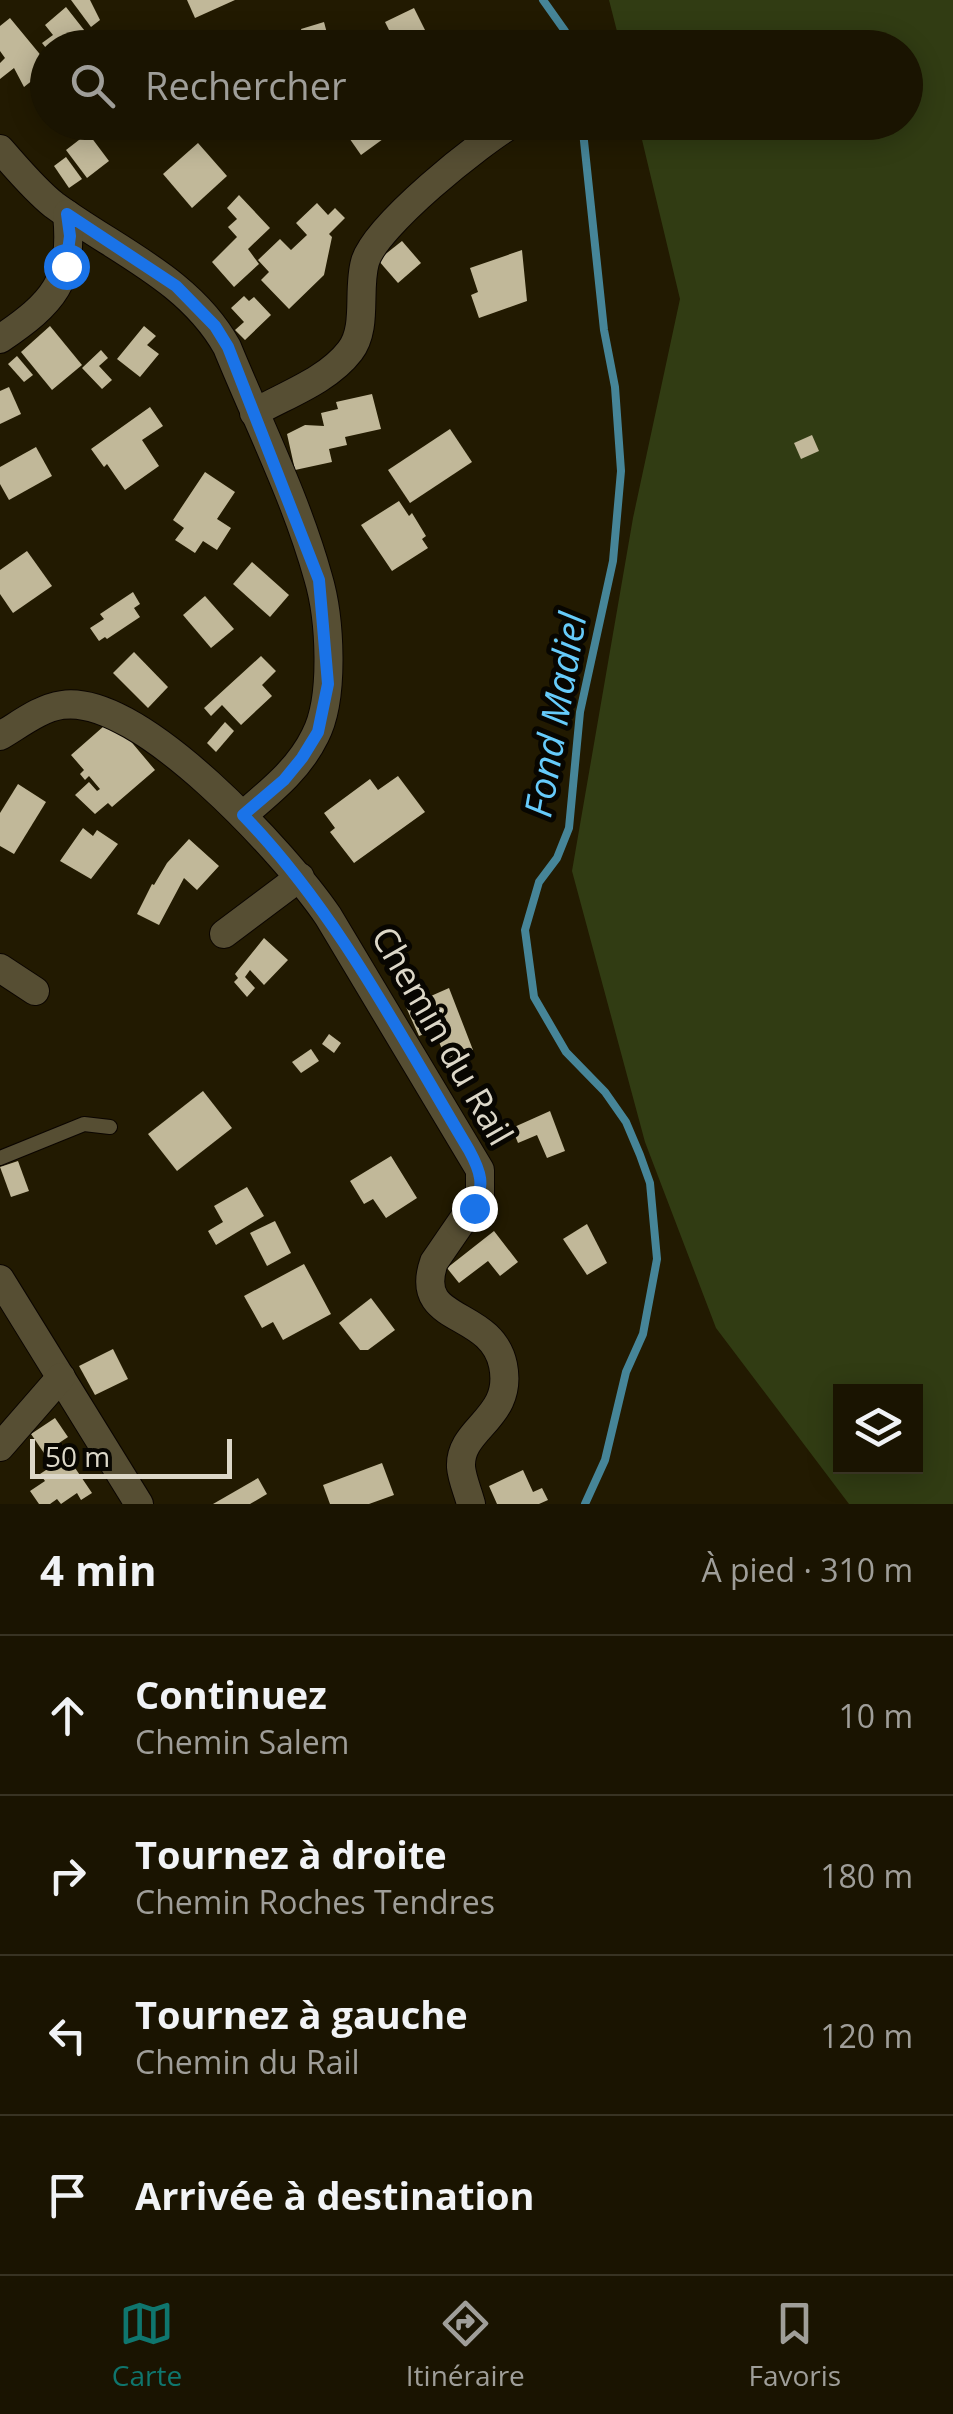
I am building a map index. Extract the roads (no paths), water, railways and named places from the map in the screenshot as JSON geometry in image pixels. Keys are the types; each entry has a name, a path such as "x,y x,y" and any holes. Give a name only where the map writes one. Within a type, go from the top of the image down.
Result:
{"street":[{"path":"254,413 335,368 354,347 366,256 377,239 486,140"},
{"path":"0,148 40,193 198,305 228,347 319,580 328,684 318,732 284,780 243,815"},
{"path":"0,340 32,318 62,282 70,236 67,214"},
{"name":"Chemin du Rail","path":"0,736 63,705 97,708 152,738 243,815 300,877 338,933 480,1170 480,1196 434,1262 430,1274 430,1288 444,1311 483,1330 502,1361 505,1383 501,1404 474,1434 461,1464 471,1504"},
{"path":"224,934 300,877"},
{"path":"0,968 36,991"},
{"path":"0,1278 139,1504"},
{"path":"0,1447 61,1377"},
{"path":"114,1504 121,1474"}],"lane":[{"path":"0,1158 84,1124 110,1127"}],"waterway":[{"name":"Fond Madiel","path":"543,0 564,30"},
{"name":"Fond Madiel","path":"584,140 604,330 615,387 621,471 613,561 580,712 569,828 557,858 539,882 525,930 534,997 566,1052 605,1092 626,1122 640,1155 650,1183 657,1259 643,1334 626,1372 605,1460 585,1504"}]}
